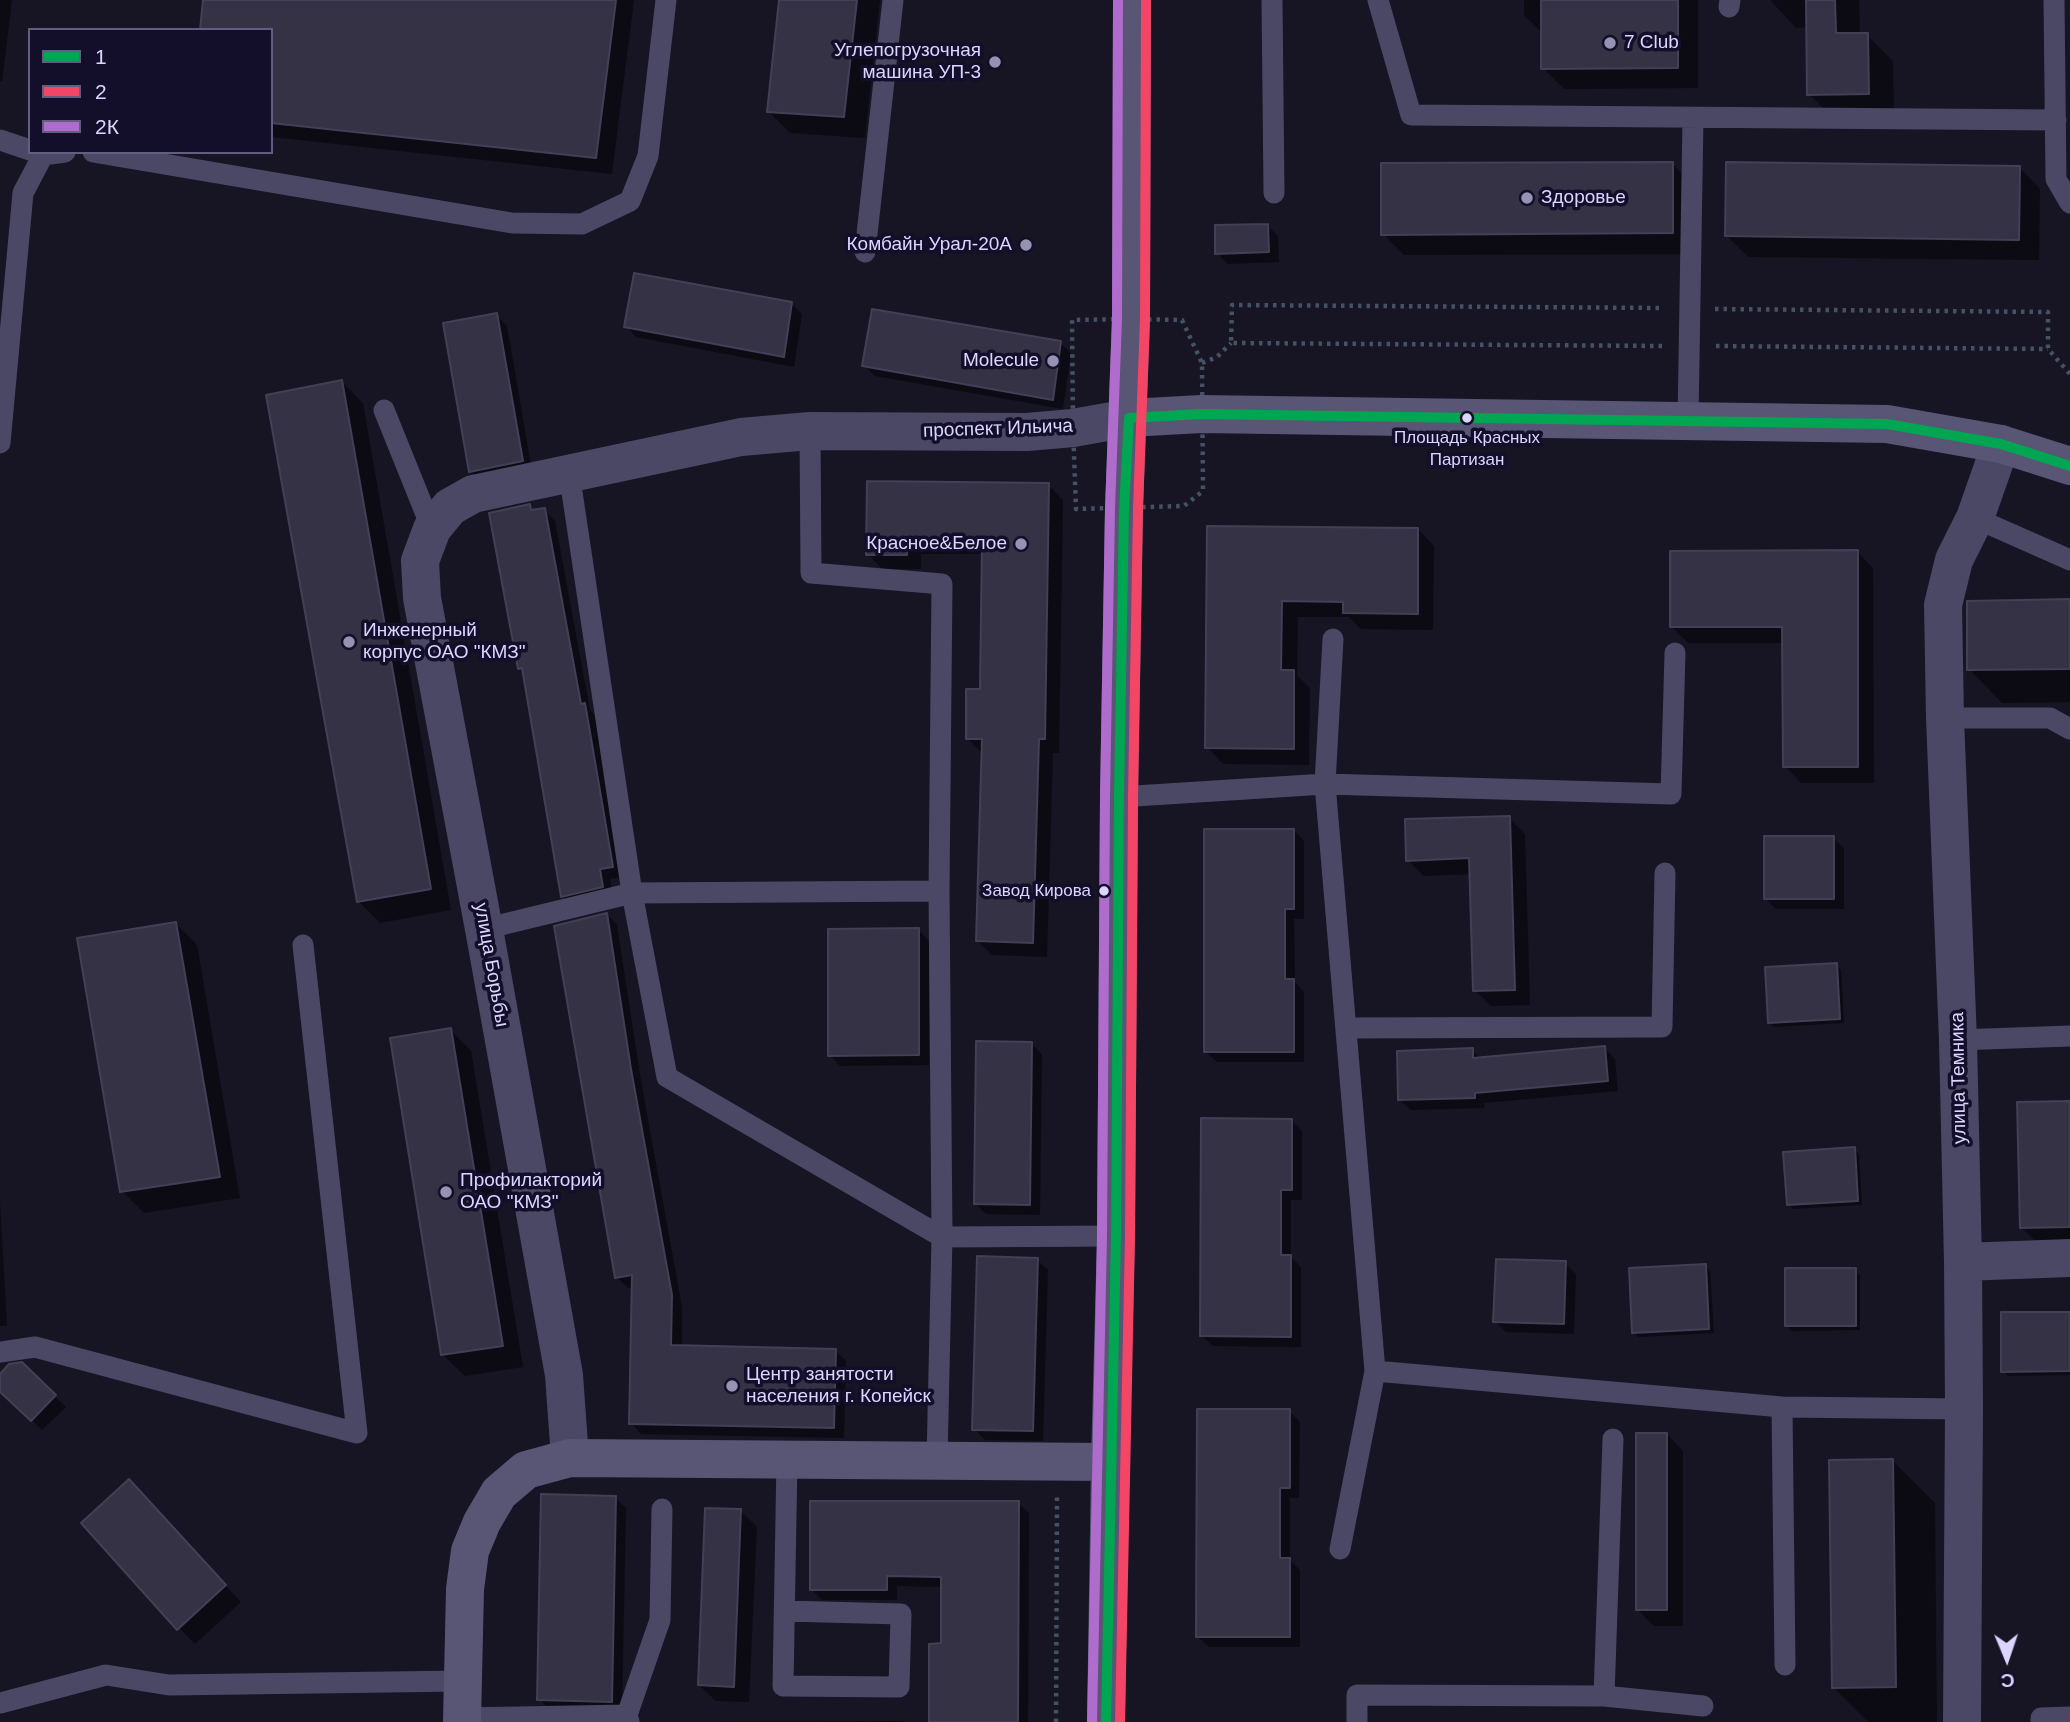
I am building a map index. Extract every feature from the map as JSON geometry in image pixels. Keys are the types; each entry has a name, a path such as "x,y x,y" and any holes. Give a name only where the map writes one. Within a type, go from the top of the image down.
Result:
{"street":[{"path":"1107,1722 1116,1236 1119,797 1124,509 1129,418 1132,0"},
{"name":"проспект Ильича","path":"473,494 741,437 810,431 1027,432 1073,428 1129,418 1201,414 1887,424 2001,444 2070,466"},
{"name":"улица Темника","path":"1962,1722 1963,1262 1943,605 1954,560 1975,518 2001,444"},
{"name":"улица Борьбы","path":"473,494 450,507 432,529 420,561 422,598 485,929 564,1375 570,1458"},
{"path":"1963,1262 2070,1258"},
{"path":"462,1707 465,1589 471,1551 482,1522 499,1493 526,1470 570,1458 1110,1462"}],"lane":[{"path":"105,154 512,223 582,224 631,201 648,156 666,0"},
{"path":"865,252 893,0"},
{"path":"1272,0 1274,193"},
{"path":"1378,0 1411,115 2056,121"},
{"path":"2054,0 2056,179 2070,203"},
{"path":"1688,420 1693,118"},
{"path":"0,140 28,149"},
{"path":"0,443 23,193 35,154"},
{"path":"384,410 432,529"},
{"path":"810,431 811,573 942,584 939,891 942,1237 937,1460"},
{"path":"569,472 632,893 667,1077 942,1237 1116,1236"},
{"path":"1975,518 2070,559"},
{"path":"1333,639 1325,784 1375,1371 1340,1549"},
{"path":"1119,797 1325,784 1671,794 1675,653"},
{"path":"1945,718 2050,718 2070,729"},
{"path":"1346,1028 1662,1027 1665,873"},
{"path":"485,929 632,893 939,891"},
{"path":"0,1352 35,1347 356,1433 303,945"},
{"path":"1958,1040 2070,1036"},
{"path":"1375,1371 1782,1407 1964,1409"},
{"path":"1782,1407 1785,1665"},
{"path":"1604,1696 1613,1439"},
{"path":"785,1611 901,1614 900,1688 783,1686 787,1459"},
{"path":"0,1703 106,1675 169,1685 628,1719 660,1620 662,1509"},
{"path":"1357,1722 1357,1695 1604,1696 1703,1706"},
{"path":"2041,1722 2041,1718 2070,1717"}],"path":[{"path":"1202,363 1217,357 1231,343 1232,304 2048,312 2048,349 2070,374"},
{"path":"1231,343 2048,349"},
{"path":"1056,1722 1057,1461"}],"building":[{"path":"203,0 616,0 596,158 273,123 273,28 200,28"},
{"path":"779,0 857,0 844,117 767,112"},
{"name":"7 Club","path":"1541,0 1678,0 1678,68 1541,69"},
{"path":"1806,0 1835,0 1836,33 1868,33 1869,94 1807,95"},
{"name":"Здоровье","path":"1673,162 1673,233 1381,235 1381,163"},
{"path":"1726,162 2020,166 2019,240 1725,236"},
{"path":"1268,224 1269,252 1215,254 1215,225"},
{"path":"634,273 792,302 784,357 624,327"},
{"path":"872,309 1061,341 1053,400 862,366"},
{"path":"497,313 523,461 469,472 443,323"},
{"name":"Инженерный корпус ОАО \"КМЗ\"","path":"342,380 431,889 357,902 266,395"},
{"path":"867,481 1049,483 1045,739 1039,739 1033,943 976,941 982,739 966,739 966,689 980,689 982,541 907,540 907,555 866,555"},
{"path":"530,504 531,510 545,508 581,704 585,703 613,867 600,869 603,887 561,897 522,668 518,669 489,513"},
{"path":"1207,526 1418,528 1418,614 1343,613 1343,602 1282,601 1281,670 1294,670 1294,749 1205,748"},
{"path":"1858,550 1858,767 1783,767 1782,627 1670,627 1670,551"},
{"path":"2070,599 2070,669 1967,670 1967,601"},
{"path":"1510,816 1515,990 1473,991 1469,858 1406,861 1405,819"},
{"path":"1204,829 1294,829 1294,909 1285,909 1285,979 1294,979 1294,1052 1204,1052"},
{"path":"1764,836 1834,836 1834,899 1764,899"},
{"path":"607,913 631,1069 672,1295 671,1345 836,1349 834,1428 629,1424 632,1275 615,1278 554,926"},
{"path":"176,922 220,1177 120,1192 77,938"},
{"path":"919,928 919,1055 828,1056 828,929"},
{"path":"1837,963 1840,1019 1768,1023 1765,967"},
{"name":"Профилакторий ОАО \"КМЗ\"","path":"451,1028 503,1346 441,1355 390,1038"},
{"path":"976,1041 1032,1042 1030,1205 974,1204"},
{"path":"1605,1046 1608,1081 1475,1093 1475,1098 1398,1100 1397,1051 1473,1048 1473,1058"},
{"path":"2070,1101 2070,1227 2020,1228 2017,1102"},
{"path":"1201,1118 1292,1119 1292,1190 1281,1190 1281,1255 1291,1255 1291,1337 1200,1336"},
{"path":"1855,1147 1858,1201 1787,1205 1783,1152"},
{"path":"977,1256 1038,1258 1033,1431 972,1430"},
{"path":"1496,1259 1566,1261 1564,1324 1493,1322"},
{"path":"1706,1264 1709,1329 1632,1333 1629,1268"},
{"path":"1785,1268 1856,1268 1856,1326 1785,1326"},
{"path":"2001,1312 2070,1312 2070,1371 2001,1372"},
{"path":"22,1362 56,1395 31,1421 0,1392 0,1374 9,1364"},
{"path":"1197,1409 1290,1409 1290,1488 1280,1488 1280,1558 1290,1558 1290,1637 1196,1637"},
{"path":"1636,1433 1667,1433 1667,1610 1636,1610"},
{"path":"1893,1459 1896,1687 1832,1688 1829,1460"},
{"path":"129,1479 226,1585 177,1630 81,1523"},
{"path":"541,1494 616,1496 612,1702 537,1700"},
{"path":"810,1501 1019,1501 1018,1722 929,1722 929,1644 941,1643 941,1577 887,1576 887,1590 810,1590"},
{"path":"705,1508 741,1509 734,1687 698,1685"}],"transit line":[{"name":"2К","path":"1092,1722 1102,1236 1110,509 1117,319 1118,0"},
{"name":"2","path":"1120,1722 1130,1236 1138,509 1145,319 1146,0"},
{"name":"1","path":"1129,418 1201,414 1887,424 2001,444 2070,466"},
{"name":"1","path":"1106,1722 1116,1236 1124,509 1129,418"}],"place":[{"name":"7 Club","path":"1610,43"},
{"name":"Углепогрузочная машина УП-3","path":"995,62"},
{"name":"Здоровье","path":"1527,198"},
{"name":"Комбайн Урал-20А","path":"1026,245"},
{"name":"Molecule","path":"1053,361"},
{"name":"Площадь Красных Партизан","path":"1467,418"},
{"name":"Красное&Белое","path":"1021,544"},
{"name":"Инженерный корпус ОАО \"КМЗ\"","path":"349,642"},
{"name":"Завод Кирова","path":"1104,891"},
{"name":"Профилакторий ОАО \"КМЗ\"","path":"446,1192"},
{"name":"Центр занятости населения г. Копейск","path":"732,1386"}]}
